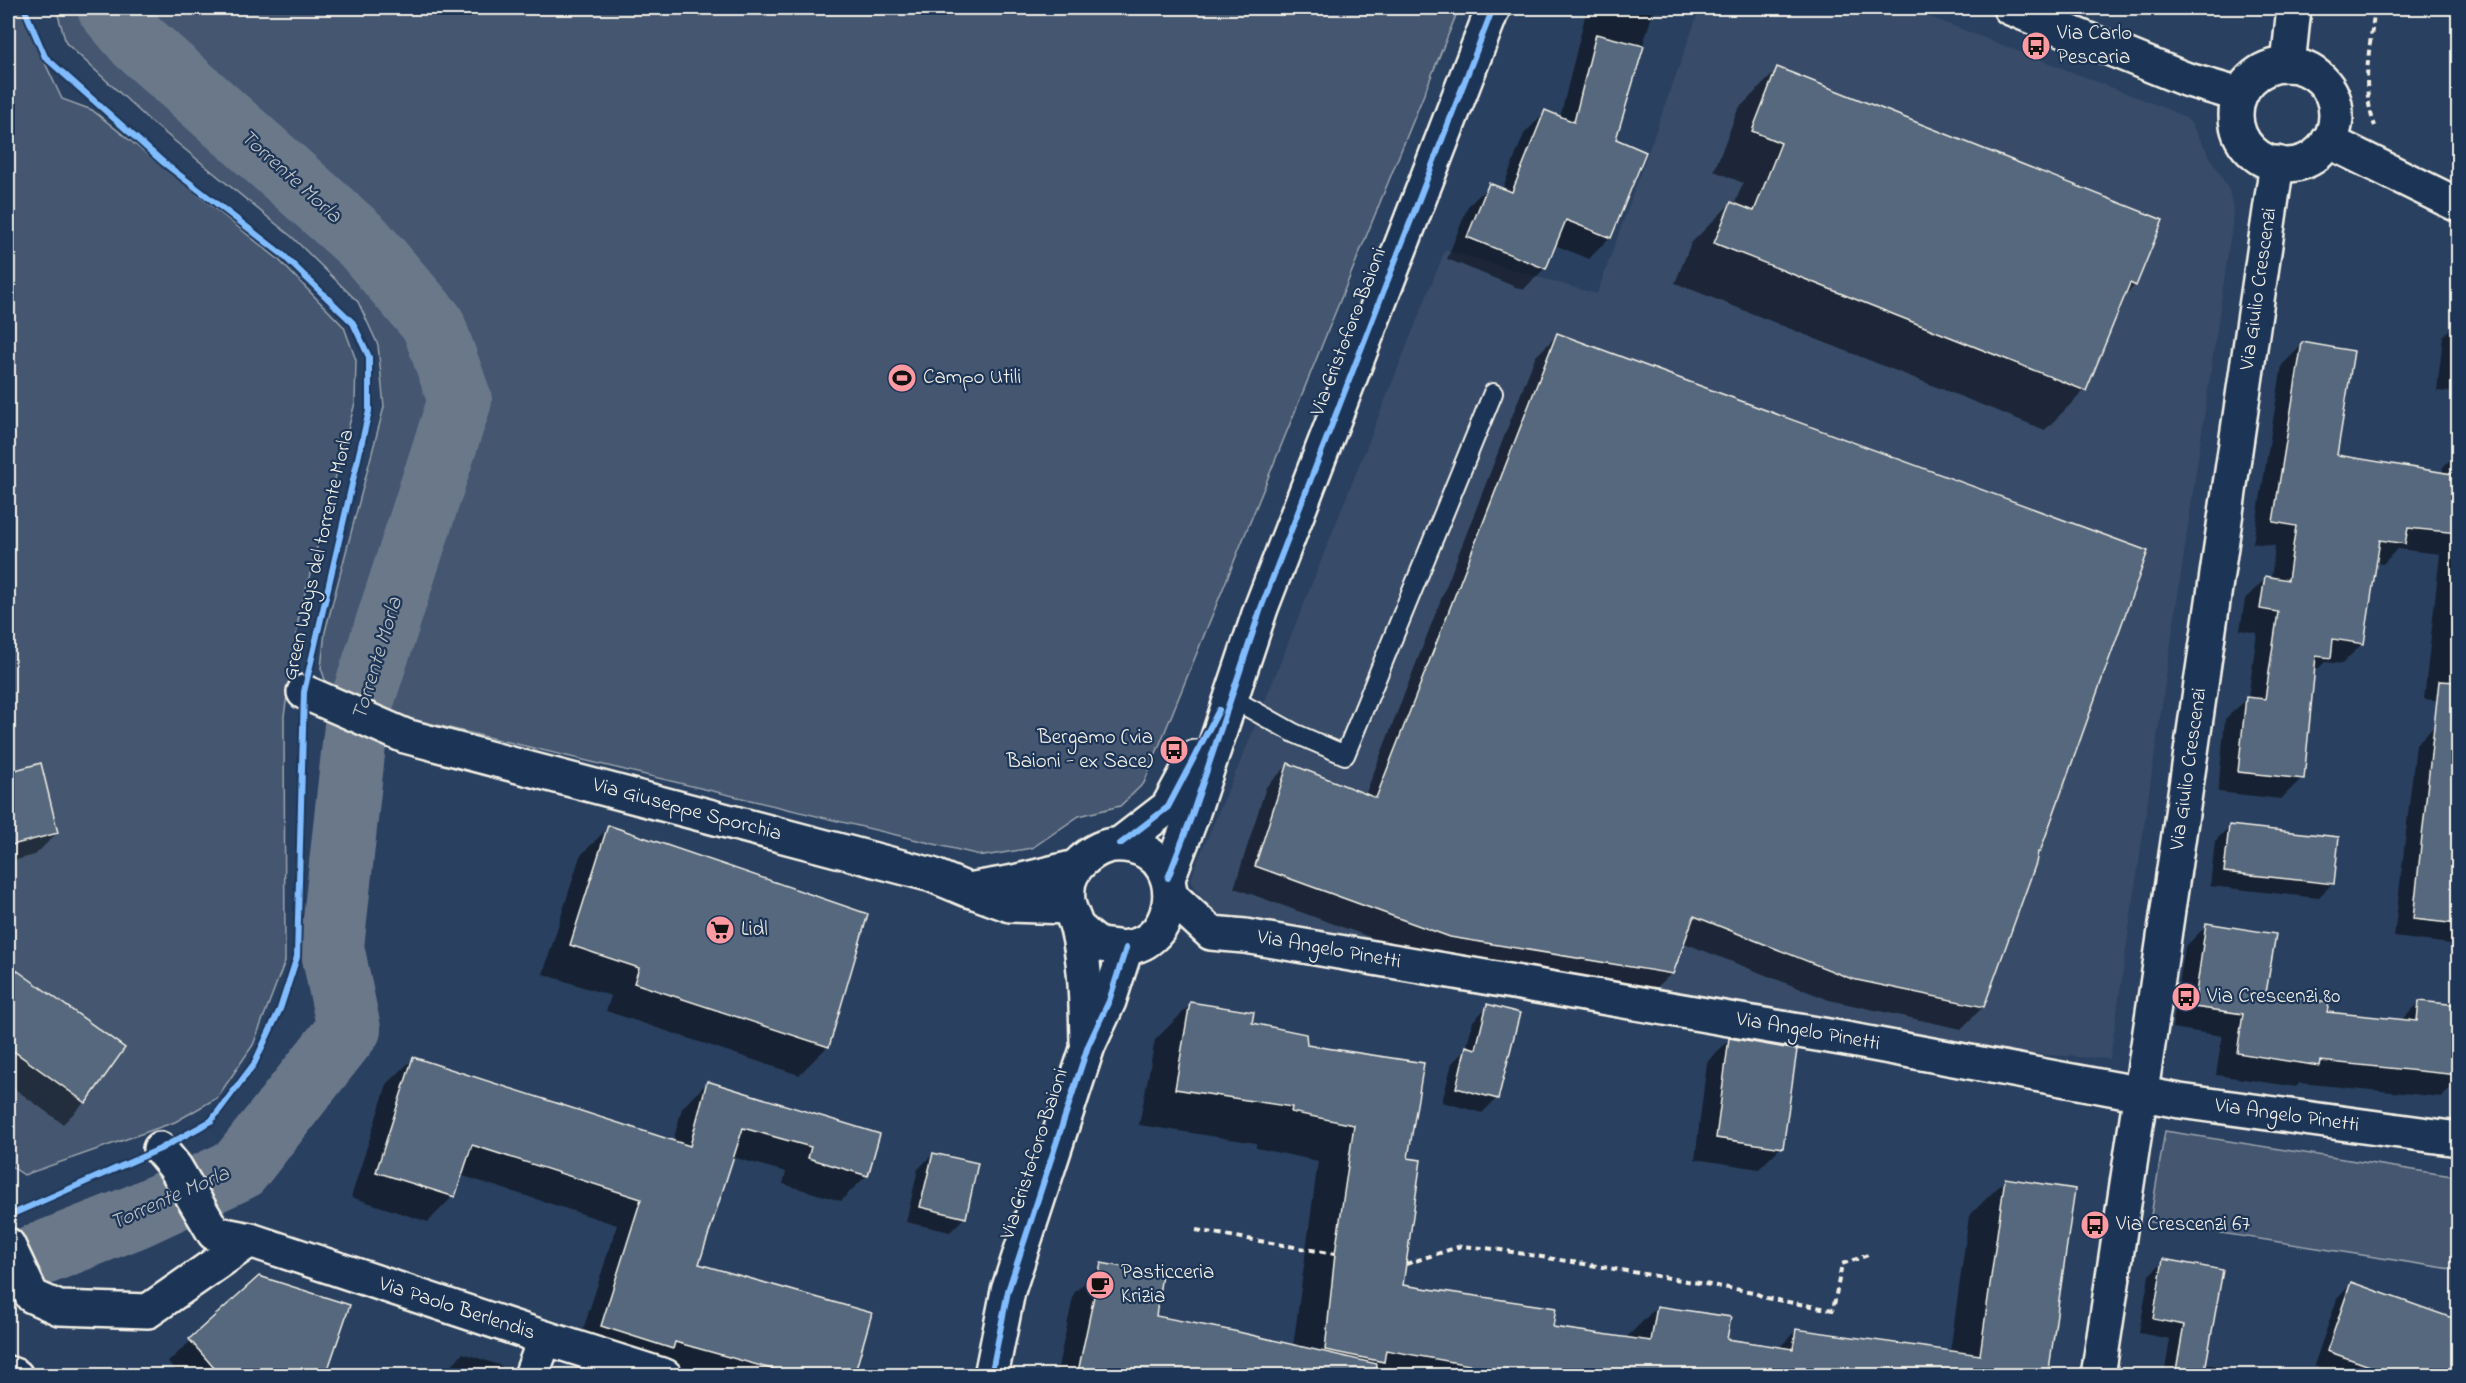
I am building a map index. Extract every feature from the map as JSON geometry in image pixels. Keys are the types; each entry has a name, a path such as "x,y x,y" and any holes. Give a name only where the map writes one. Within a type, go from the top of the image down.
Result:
{"street":[{"name":"Via Cristoforo Baioni","path":"991,1376 1008,1291 1088,1046 1110,1001 1126,948 1149,939 1166,920 1170,887 1191,818 1266,597 1493,8"},
{"path":"2010,8 2185,79 2240,95"},
{"path":"2288,65 2294,8"},
{"path":"2288,65 2310,71 2329,88 2336,114 2333,131 2319,153 2303,161 2287,165 2254,153 2239,132 2236,106 2240,95 2253,77 2268,68 2288,65"},
{"path":"2328,141 2458,205"},
{"name":"Via Giulio Crescenzi","path":"2098,1376 2277,163"},
{"name":"Via Cristoforo Baioni","path":"1088,1046 1086,994 1068,886 1076,867 1095,849 1120,844 1168,807 1235,684"},
{"name":"Via Giuseppe Sporchia","path":"314,697 405,736 932,874 1010,905 1072,917"},
{"path":"1120,844 1140,848 1157,860 1170,887"},
{"path":"968,890 1076,867"},
{"name":"Via Angelo Pinetti","path":"1170,887 1211,933 1245,936 1782,1028 2180,1101 2458,1139"},
{"path":"1072,917 1099,944 1126,948"},
{"name":"Via Paolo Berlendis","path":"167,1158 214,1233 250,1240 665,1376"},
{"path":"8,1245 32,1296 59,1308 148,1311 250,1240"},
{"path":"531,1376 544,1338"},
{"path":"8,1372 16,1376"}],"lane":[{"path":"1235,684 1294,733 1345,755 1493,393"}],"path":[{"path":"2375,8 2366,82 2368,107 2378,132 2394,148 2387,169"},
{"path":"1196,1230 1335,1254"},
{"path":"1406,1264 1461,1246 1494,1249 1753,1292 1766,1298 1833,1310 1842,1264 1868,1255"}],"shaded area":[{"path":"8,8 19,8 62,99 92,110 278,259 344,327 356,360 355,403 299,616 284,716 285,961 253,1045 217,1098 175,1122 24,1175 8,1164"},
{"name":"Campo Utili","path":"56,8 1459,8 1144,783 1120,806 1079,816 1032,848 984,856 391,714 329,692 321,668 325,632 384,407 378,345 358,302 292,237 149,120 66,43"},
{"path":"1700,8 1907,8 2186,118 2229,190 2233,210 2231,233 2110,1059 2033,1054 1965,1044 1227,920 1208,906 1191,882 1194,869 1247,746 1445,250 1597,294"},
{"path":"2165,1131 2458,1177 2458,1270 2150,1222"}],"building":[{"path":"1596,34 1644,46 1616,139 1646,152 1611,238 1566,220 1546,269 1467,237 1489,183 1512,192 1545,110 1574,122"},
{"path":"1777,67 2163,220 2136,286 2130,283 2086,391 1714,243 1731,202 1754,211 1781,143 1752,131"},
{"path":"1557,333 2148,551 1984,1007 1852,979 1694,916 1673,974 1450,937 1255,866 1288,763 1376,798"},
{"path":"2302,342 2354,351 2337,455 2458,475 2458,533 2408,528 2405,544 2380,540 2364,644 2333,639 2331,658 2316,656 2304,779 2238,772 2246,697 2265,699 2278,612 2260,609 2265,576 2288,580 2296,526 2273,522"},
{"path":"2439,681 2458,682 2458,924 2413,919"},
{"path":"41,763 58,833 8,846 8,772"},
{"name":"Lidl","path":"608,825 868,914 829,1047 634,983 639,968 570,945"},
{"path":"2229,825 2339,837 2334,884 2224,872"},
{"path":"2206,923 2276,934 2266,993 2329,1003 2327,1012 2417,1021 2419,1001 2458,1005 2458,1075 2320,1061 2319,1066 2237,1053 2243,1014 2194,1007"},
{"path":"8,964 125,1048 86,1103 8,1047"},
{"path":"1190,1002 1254,1012 1252,1023 1306,1034 1307,1045 1424,1063 1408,1158 1421,1160 1403,1285 1556,1308 1553,1327 1651,1341 1657,1306 1731,1317 1727,1339 1793,1349 1796,1329 1980,1355 2005,1178 2075,1189 2048,1376 1531,1376 1386,1350 1384,1362 1325,1350 1335,1254 1354,1125 1291,1112 1292,1107 1175,1089"},
{"path":"1487,1004 1520,1013 1498,1099 1456,1088 1466,1046 1476,1049"},
{"path":"1729,1038 1797,1050 1783,1148 1716,1138"},
{"path":"413,1057 690,1146 707,1081 880,1134 868,1176 808,1158 811,1147 743,1128 699,1264 872,1313 854,1376 797,1376 675,1342 673,1349 601,1326 641,1199 472,1145 455,1197 376,1172"},
{"path":"933,1153 978,1163 966,1218 920,1207"},
{"path":"2163,1259 2223,1270 2204,1376 2175,1376 2184,1325 2153,1319"},
{"path":"1101,1263 1162,1274 1156,1316 1234,1331 1377,1364 1376,1376 1098,1376 1078,1372"},
{"path":"259,1276 350,1305 328,1369 281,1376 221,1376 189,1339"},
{"path":"2351,1282 2458,1320 2458,1376 2398,1376 2327,1351"}],"waterway":[{"name":"Torrente Morla","path":"8,1267 135,1217 239,1169 349,1029 332,947 357,717 460,400 433,324 363,242 138,42 109,8"}],"cycle path":[{"name":"Green Ways del torrente Morla","path":"8,1216 160,1149 211,1121 254,1064 280,1009 297,957 304,692 369,411 369,357 353,323 283,255 164,163 45,57 24,8"},
{"path":"1168,878 1191,818 1261,608 1493,8"},
{"path":"1120,844 1168,807 1219,710"},
{"path":"991,1376 1008,1291 1088,1046 1109,1001 1126,948"}],"place":[{"name":"Via Carlo Pescaria","path":"2036,46"},
{"name":"Campo Utili","path":"902,378"},
{"name":"Bergamo (via Baioni - ex Sace)","path":"1174,750"},
{"name":"Lidl","path":"720,930"},
{"name":"Via Crescenzi 80","path":"2186,997"},
{"name":"Via Crescenzi 67","path":"2095,1225"},
{"name":"Pasticceria Krizia","path":"1100,1285"}]}
